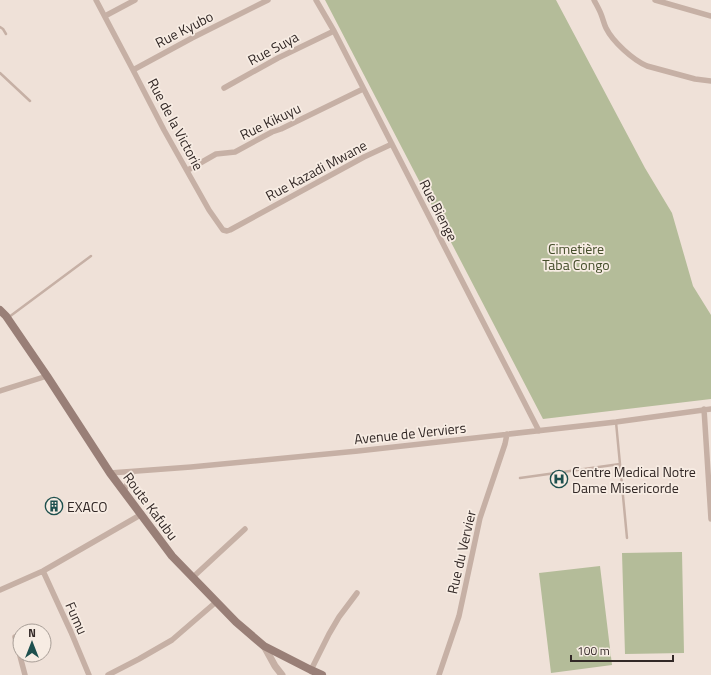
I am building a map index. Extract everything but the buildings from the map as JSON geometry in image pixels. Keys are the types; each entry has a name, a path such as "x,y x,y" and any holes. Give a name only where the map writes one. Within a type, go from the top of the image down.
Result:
{"main road":[{"name":"Route Kafubu","path":"0,310 4,318 46,376 110,473 172,556 236,622 264,646 322,675"}],"street":[{"name":"Rue de la Victorie","path":"96,0 164,130 188,170 209,210 220,226 223,230 227,231 251,218"},
{"path":"105,16 135,0"},
{"name":"Rue Kyubo","path":"133,70 268,0"},
{"name":"Rue Bienge","path":"316,0 334,31 539,430"},
{"path":"594,0 610,34 616,42 636,60 647,66 678,75 711,81"},
{"path":"655,0 711,16"},
{"name":"Rue Suya","path":"224,88 278,58 334,31"},
{"name":"Rue Kikuyu","path":"188,170 216,154 235,152 272,132 363,89"},
{"name":"Rue Kazadi Mwane","path":"251,218 364,157 392,144"},
{"path":"0,391 46,376"},
{"path":"704,409 711,519"},
{"name":"Avenue de Verviers","path":"110,473 350,451 616,422 711,409"},
{"name":"Rue du Vervier","path":"440,675 459,616 480,518 507,434"},
{"path":"124,491 133,472"},
{"path":"0,590 43,571 142,514"},
{"path":"192,578 245,529"},
{"name":"Fumu","path":"43,571 89,675"},
{"path":"311,670 332,628 357,593"},
{"path":"108,675 172,640 216,602"},
{"path":"264,646 275,666 282,675"},
{"path":"22,663 25,675"}],"lane":[{"path":"0,27 6,34"},
{"path":"0,73 30,101"},
{"path":"4,318 91,256"},
{"path":"616,422 627,538"},
{"path":"520,478 620,464"}],"green space":[{"name":"Cimetière Taba Congo","path":"325,0 556,0 645,168 672,213 693,286 711,315 711,399 543,419"},
{"path":"682,552 684,653 625,654 622,553"},
{"path":"600,566 612,665 551,673 539,573"}],"place":[{"name":"Centre Medical Notre Dame Misericorde","path":"559,479"},
{"name":"EXACO","path":"54,506"}]}
